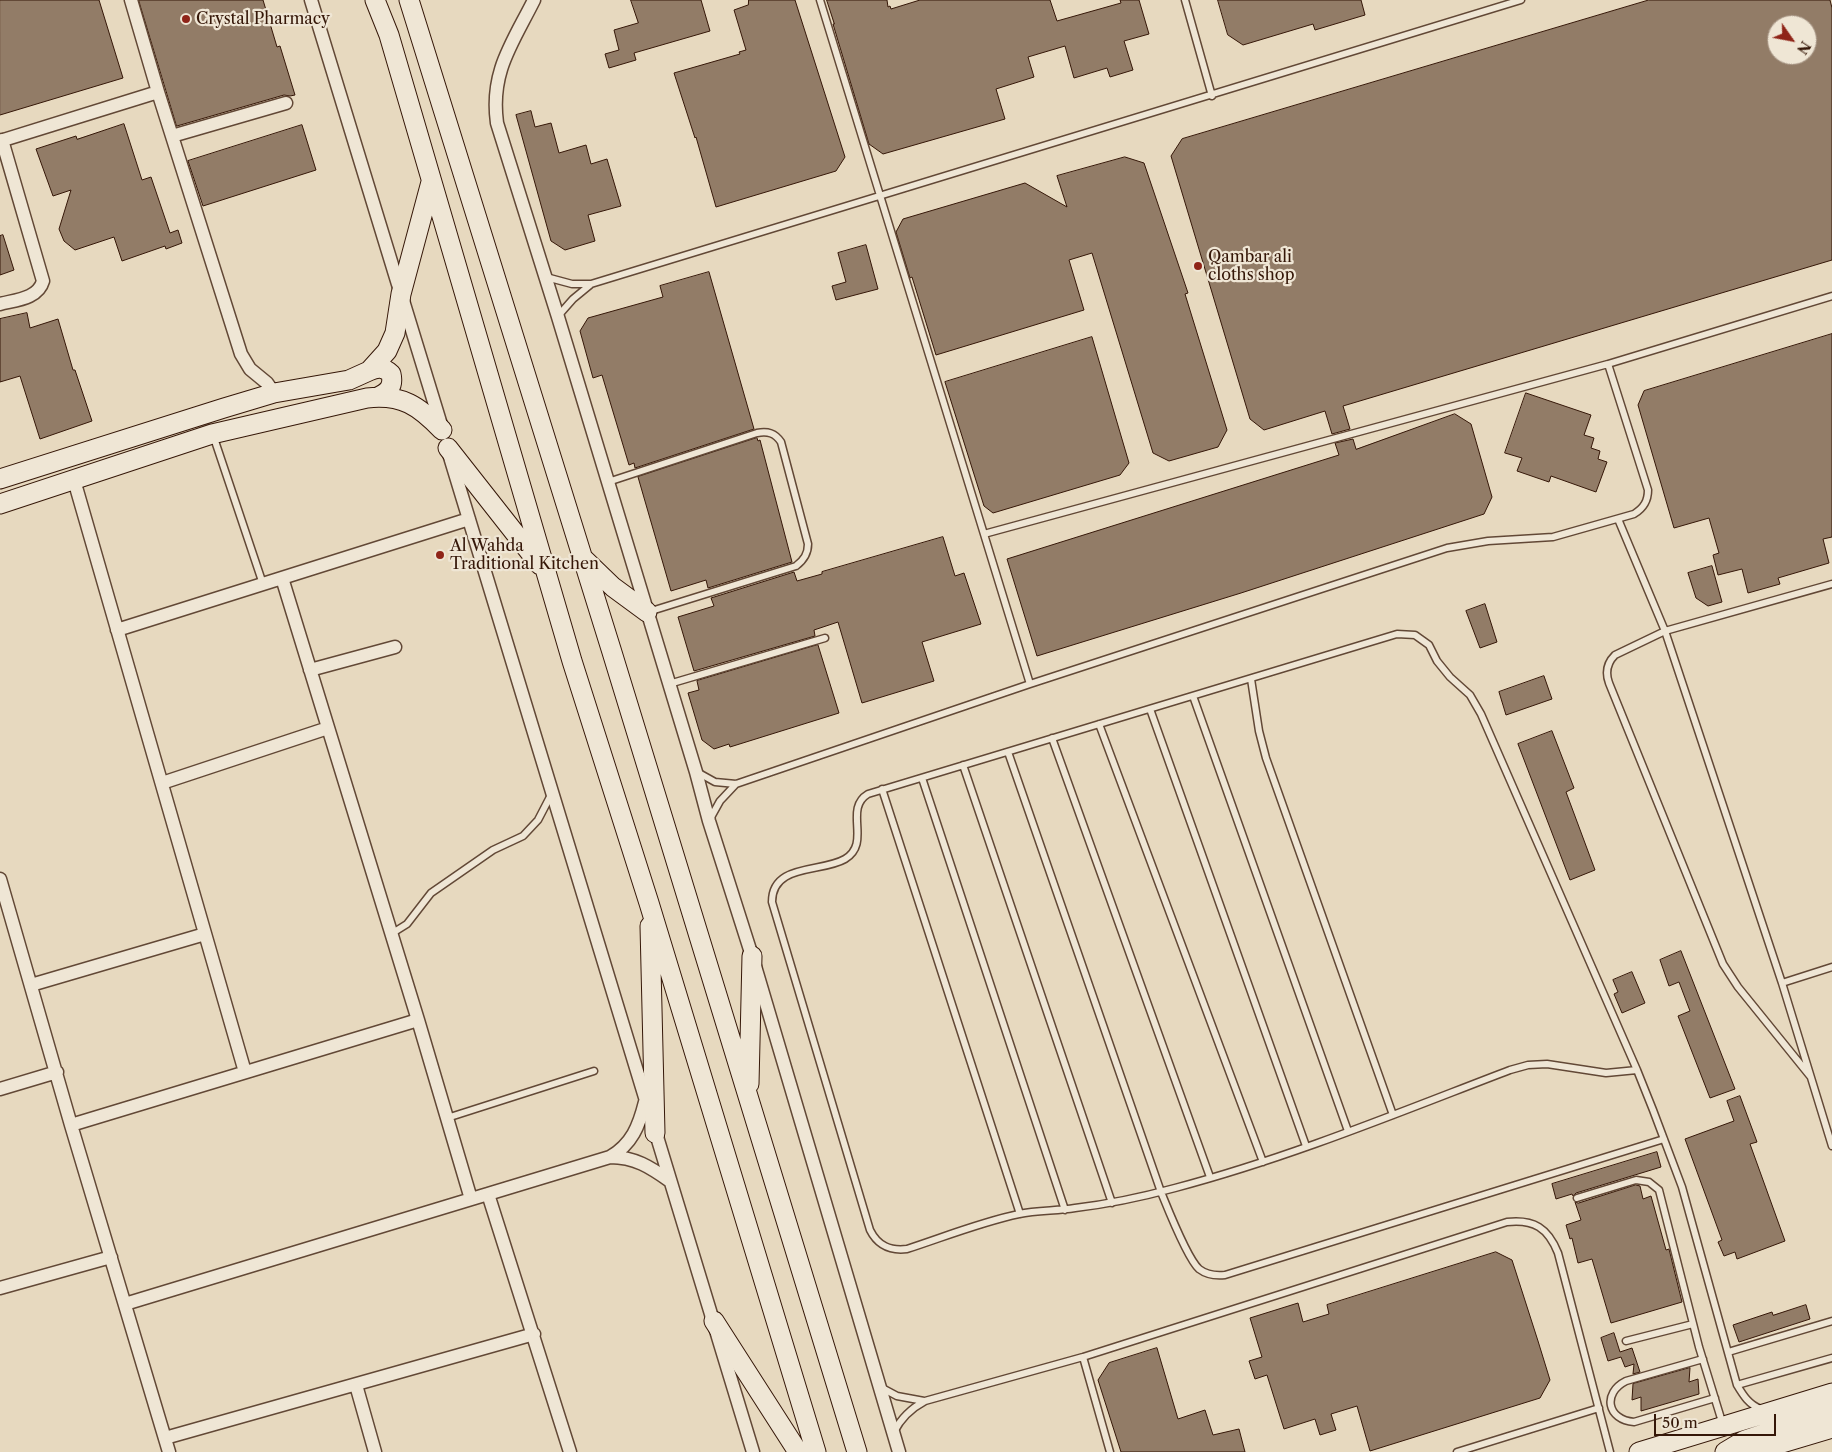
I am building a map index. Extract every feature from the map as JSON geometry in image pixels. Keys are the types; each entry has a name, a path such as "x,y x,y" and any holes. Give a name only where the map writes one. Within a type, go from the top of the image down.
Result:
{"main road":[{"path":"375,0 389,36 572,661 649,903 816,1452"},
{"path":"409,0 857,1452"},
{"path":"369,371 391,344 398,322 401,294 431,182"},
{"path":"0,479 274,393 349,380 369,371 383,368 391,374 392,384 387,392 378,397"},
{"path":"0,504 212,434 378,397 389,397 409,403 427,414 442,430"},
{"path":"448,448 546,573"},
{"path":"582,557 613,587 647,612"},
{"path":"649,903 655,1133"},
{"path":"749,1100 752,956"},
{"path":"714,1321 798,1452"},
{"path":"1639,1452 1832,1393"},
{"path":"1725,1452 1745,1440 1832,1411"},
{"path":"1752,1452 1832,1428"}],"street":[{"path":"131,0 158,92 241,354 250,370 267,383 274,393"},
{"path":"311,0 753,1452"},
{"path":"534,0 503,60 495,91 497,123 558,317 696,772 709,821 752,956 899,1452"},
{"path":"0,304 37,293 43,281 1,140 158,92"},
{"path":"172,136 286,103"},
{"path":"74,480 245,1072"},
{"path":"117,630 469,519"},
{"path":"282,578 392,934 471,1200"},
{"path":"310,670 395,647"},
{"path":"162,783 328,728"},
{"path":"0,879 169,1452"},
{"path":"31,985 205,934"},
{"path":"71,1125 418,1020"},
{"path":"0,1089 57,1072"},
{"path":"610,1158 625,1148 630,1141 639,1125 646,1101"},
{"path":"125,1304 610,1158 625,1158 639,1162 670,1181"},
{"path":"488,1194 570,1452"},
{"path":"0,1288 111,1257"},
{"path":"165,1438 534,1334"},
{"path":"356,1384 375,1452"}],"lane":[{"path":"820,0 1030,684"},
{"path":"1185,0 1212,96"},
{"path":"545,276 572,284 591,284 1212,96 1521,0"},
{"path":"558,317 572,299 591,284"},
{"path":"984,534 1608,364 1832,296"},
{"path":"696,772 715,782 736,784 1030,684 1447,548 1488,541 1553,537 1618,519 1640,510 1645,504 1648,490 1608,364"},
{"path":"608,482 757,434 768,432 774,434 781,442 808,544 808,551 801,562 796,566 647,612"},
{"path":"212,434 262,584"},
{"path":"1618,519 1665,631 1782,983 1832,1146"},
{"path":"1810,1076 1738,987 1723,964 1607,677 1608,665 1616,655 1665,631 1832,584"},
{"path":"1636,1070 1606,1073 1547,1064 1528,1065 1263,1162 1160,1192 1112,1203 1065,1210 1041,1210 998,1219 899,1250 885,1247 874,1237 870,1230 772,902 772,895 774,888 784,877 839,862 853,852 858,841 856,814 859,802 868,794 1397,634 1415,635 1429,645 1436,661 1470,695 1480,714 1636,1070 1664,1139 1682,1187 1738,1385 1750,1404 1757,1408 1772,1411"},
{"path":"669,684 825,638"},
{"path":"1251,679 1259,731 1266,758 1393,1115"},
{"path":"1193,696 1348,1131"},
{"path":"1150,709 1306,1146"},
{"path":"1099,724 1263,1162"},
{"path":"1052,738 1210,1177"},
{"path":"1008,752 1160,1192 1194,1263 1205,1272 1211,1275 1225,1275 1664,1139"},
{"path":"963,765 1112,1203"},
{"path":"922,778 1065,1210"},
{"path":"709,821 720,801 736,784"},
{"path":"882,789 1020,1214"},
{"path":"392,934 407,924 431,893 493,850 523,836 544,811 552,791"},
{"path":"1782,983 1832,967"},
{"path":"447,1118 594,1071"},
{"path":"1577,1198 1636,1180 1655,1185 1661,1196 1693,1324 1723,1426"},
{"path":"880,1386 897,1396 915,1401 925,1401 1083,1357 1507,1222 1520,1221 1533,1224 1545,1230 1553,1241 1558,1253 1610,1452"},
{"path":"1728,1352 1832,1321"},
{"path":"1626,1341 1693,1324"},
{"path":"1083,1357 1110,1452"},
{"path":"1738,1385 1832,1358"},
{"path":"1703,1359 1618,1385 1612,1392 1610,1401 1612,1410 1617,1417 1625,1422 1634,1422 1714,1398"},
{"path":"893,1433 909,1411 925,1401"},
{"path":"1457,1452 1599,1408"}],"building":[{"path":"0,0 99,0 123,78 0,115"},
{"path":"139,0 263,0 277,47 280,46 295,95 284,95 177,126"},
{"path":"631,0 701,0 710,31 634,53 636,60 609,68 605,54 619,50 614,30 638,23"},
{"path":"749,0 795,0 845,157 836,171 716,207 696,137 674,73 740,54 739,52 746,50 734,10 748,5"},
{"path":"827,0 887,0 888,7 890,6 891,9 920,0 1050,0 1057,21 1121,3 1120,0 1139,0 1149,34 1124,41 1133,70 1110,77 1107,68 1074,78 1065,46 1028,57 1034,77 996,89 1005,119 883,154 869,144"},
{"path":"1218,0 1361,0 1365,15 1315,30 1313,24 1243,45 1228,35"},
{"path":"1649,0 1830,0 1832,8 1832,260 1343,406 1350,429 1332,434 1325,411 1264,430 1250,419 1171,156 1182,139"},
{"path":"531,111 535,127 551,123 559,153 586,145 591,164 607,159 621,206 588,215 595,241 565,250 551,241 516,115"},
{"path":"124,124 142,180 151,177 170,233 178,230 182,243 166,249 165,246 122,261 114,237 75,250 64,241 59,229 71,190 53,196 36,149 76,136 77,139"},
{"path":"302,125 316,170 203,206 188,161"},
{"path":"1125,157 1144,163 1188,293 1185,294 1227,430 1218,447 1169,461 1153,453 1092,253 1069,260 1084,310 936,355 896,232 903,219 1025,183 1067,207 1057,176"},
{"path":"3,235 14,270 0,275 0,236"},
{"path":"866,245 878,289 836,300 832,286 846,282 838,253"},
{"path":"709,272 754,429 635,468 634,463 629,465 602,375 593,378 580,331 588,318 663,297 660,286"},
{"path":"27,313 30,328 58,319 73,370 75,370 92,421 40,439 20,376 0,382 0,319"},
{"path":"1832,334 1832,537 1823,539 1829,563 1778,578 1780,584 1748,593 1742,569 1718,575 1713,555 1719,553 1709,518 1674,528 1638,405 1644,391"},
{"path":"1092,337 1129,463 1120,475 993,513 984,506 945,382"},
{"path":"1526,393 1591,415 1584,435 1594,438 1591,448 1600,451 1598,459 1607,462 1596,492 1551,476 1549,482 1517,471 1522,458 1505,453"},
{"path":"1455,414 1471,424 1492,497 1484,514 1241,593 1037,656 1007,559 1339,455 1335,443 1353,439 1356,449"},
{"path":"757,438 758,441 760,440 792,562 708,588 706,580 671,591 638,477"},
{"path":"943,537 955,576 964,573 981,624 922,642 934,681 862,703 838,622 814,630 815,636 694,671 678,617 714,606 711,598 794,572 797,581"},
{"path":"1712,566 1722,602 1708,606 1696,598 1688,573"},
{"path":"1485,604 1497,642 1480,648 1466,611"},
{"path":"818,645 839,713 730,747 729,744 714,749 702,740 688,693 699,690 697,681"},
{"path":"1544,676 1552,699 1506,715 1499,692"},
{"path":"1552,731 1574,788 1566,792 1595,870 1570,880 1518,744"},
{"path":"1681,951 1735,1089 1710,1098 1678,1016 1690,1011 1679,982 1669,986 1660,960"},
{"path":"1632,972 1645,1003 1622,1013 1614,994 1618,992 1613,980"},
{"path":"1740,1096 1757,1142 1750,1144 1785,1241 1737,1259 1735,1252 1724,1256 1718,1242 1722,1240 1685,1139 1734,1121 1727,1101"},
{"path":"1657,1152 1661,1167 1576,1193 1573,1196 1572,1194 1556,1199 1552,1184"},
{"path":"1636,1185 1640,1186 1643,1199 1651,1196 1666,1250 1669,1249 1682,1302 1611,1323 1592,1259 1578,1263 1572,1238 1570,1239 1566,1225 1581,1220 1575,1202 1578,1203"},
{"path":"1496,1252 1512,1260 1550,1380 1540,1398 1370,1451 1357,1406 1331,1414 1336,1430 1320,1435 1315,1419 1284,1429 1267,1375 1255,1379 1249,1361 1262,1357 1250,1318 1298,1303 1303,1322 1329,1314 1327,1305"},
{"path":"1806,1305 1810,1319 1739,1342 1733,1325 1772,1312 1773,1315"},
{"path":"1614,1333 1620,1352 1632,1348 1640,1372 1633,1374 1634,1364 1625,1367 1621,1357 1608,1361 1601,1338"},
{"path":"1157,1348 1178,1419 1205,1410 1213,1435 1239,1429 1245,1452 1121,1452 1098,1380 1109,1363"},
{"path":"1690,1368 1689,1382 1698,1379 1699,1394 1641,1411 1641,1397 1632,1400 1633,1384"}],"place":[{"name":"Crystal Pharmacy","path":"186,19"},
{"name":"Qambar ali cloths shop","path":"1198,266"},
{"name":"Al Wahda Traditional Kitchen","path":"440,555"}]}
